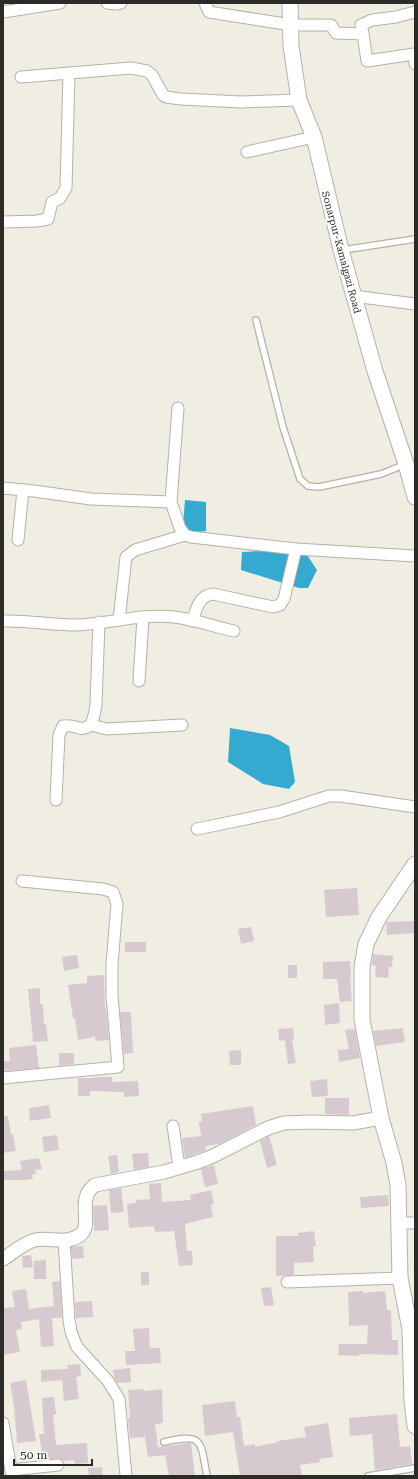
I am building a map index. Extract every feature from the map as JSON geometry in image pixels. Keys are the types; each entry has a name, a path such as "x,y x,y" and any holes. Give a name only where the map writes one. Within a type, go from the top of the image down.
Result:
{"main road":[{"name":"Sonarpur-Kamalgazi Road","path":"290,3 291,46 299,100 314,137 340,250 375,371 411,463 415,497"},
{"path":"415,864 379,917 366,944 362,967 362,1020 381,1118 394,1163 398,1185 400,1278 410,1329 412,1400 415,1426"}],"street":[{"path":"3,12 60,3"},
{"path":"107,3 121,3"},
{"path":"205,3 209,12 291,25 331,25 336,33 363,34"},
{"path":"415,12 396,17 372,20 361,25 367,61 414,54 415,64"},
{"path":"22,77 131,68 147,71 152,76 162,95 181,99 241,102 299,100"},
{"path":"3,222 37,221 48,219 52,202 60,198 66,188 69,73"},
{"path":"248,152 314,137"},
{"path":"353,296 415,304"},
{"path":"178,408 170,502 180,528 185,535"},
{"path":"3,488 92,499 170,502"},
{"path":"18,540 23,490"},
{"path":"119,620 126,557 135,550 185,535 191,537 296,548 415,556"},
{"path":"192,621 201,599 206,595 213,594 273,607 280,605 284,599 296,548"},
{"path":"139,681 143,617"},
{"path":"3,621 17,620 60,625 78,625 143,617 174,617 234,631"},
{"path":"56,800 59,735 63,726 70,725 85,728 91,725 94,718 96,705 98,622"},
{"path":"91,725 107,729 182,725"},
{"path":"197,829 279,812 329,796 341,796 415,807"},
{"path":"3,1078 118,1067 112,995 112,964 117,904 116,897 113,892 103,889 22,882"},
{"path":"3,1259 35,1240 64,1240 80,1235 84,1231 86,1217 86,1195 89,1189 95,1185 164,1172 213,1156 268,1128 284,1123 353,1123 381,1118"},
{"path":"173,1126 178,1167"},
{"path":"400,1223 415,1223"},
{"path":"64,1240 71,1332 77,1347 108,1381 119,1399 126,1476"},
{"path":"287,1282 400,1278"},
{"path":"3,1423 11,1473 58,1465"}],"lane":[{"path":"340,250 415,239"},
{"path":"256,320 283,427 300,479 308,486 319,487 381,474 411,463"},
{"path":"164,1442 184,1437 195,1439 200,1443 207,1476"},
{"path":"368,1476 415,1468"}],"water":[{"path":"185,500 206,502 206,531 191,533 183,525"},
{"path":"261,551 307,555 317,570 308,588 299,588 241,570 242,552"},
{"path":"230,728 270,735 289,746 295,782 289,789 263,784 228,762"}],"building":[{"path":"357,888 359,915 326,917 324,890"},
{"path":"415,921 415,933 387,935 386,922"},
{"path":"251,927 254,941 241,944 238,929"},
{"path":"125,942 146,942 146,952 125,952"},
{"path":"373,954 393,956 392,967 389,967 388,978 375,977 376,966 372,965"},
{"path":"77,955 79,968 64,971 62,957"},
{"path":"350,961 352,1001 340,1002 337,979 323,979 323,962"},
{"path":"288,965 297,965 297,978 288,978"},
{"path":"104,975 105,1008 109,1040 95,1041 95,1037 78,1040 68,985 87,983 87,976"},
{"path":"40,988 40,1004 43,1004 44,1024 46,1024 48,1041 33,1042 28,989"},
{"path":"339,1003 340,1023 325,1025 324,1005"},
{"path":"120,1012 131,1012 133,1053 124,1054"},
{"path":"293,1028 294,1040 292,1040 296,1063 288,1064 285,1040 279,1041 278,1029"},
{"path":"403,1028 405,1042 376,1046 373,1031"},
{"path":"355,1029 360,1058 339,1062 338,1050 349,1049 345,1030"},
{"path":"36,1045 39,1068 3,1071 3,1061 10,1061 9,1048"},
{"path":"241,1050 241,1065 230,1065 229,1051"},
{"path":"59,1053 74,1053 74,1064 59,1066"},
{"path":"112,1077 112,1082 138,1081 139,1096 124,1097 124,1092 90,1091 90,1096 78,1096 78,1078"},
{"path":"327,1079 328,1096 312,1097 310,1081"},
{"path":"325,1098 349,1098 349,1115 325,1114"},
{"path":"49,1105 51,1118 30,1121 29,1108"},
{"path":"253,1106 256,1125 219,1144 205,1146 206,1150 185,1158 182,1138 201,1136 199,1122 202,1121 201,1114"},
{"path":"3,1116 8,1116 11,1135 13,1134 16,1151 3,1153"},
{"path":"57,1135 59,1150 44,1152 42,1137"},
{"path":"269,1136 277,1165 267,1168 260,1141"},
{"path":"148,1153 149,1167 134,1170 132,1154"},
{"path":"117,1155 119,1172 111,1174 108,1156"},
{"path":"39,1158 42,1169 35,1170 36,1174 32,1175 33,1179 3,1180 3,1171 22,1170 20,1161"},
{"path":"214,1165 218,1184 205,1187 201,1169"},
{"path":"161,1183 162,1202 191,1200 190,1195 211,1190 214,1204 211,1205 213,1217 185,1224 187,1251 192,1251 193,1265 179,1266 174,1231 155,1232 154,1226 129,1228 127,1204 136,1203 136,1200 150,1199 149,1184"},
{"path":"121,1188 124,1212 111,1213 109,1190"},
{"path":"388,1195 389,1206 361,1208 360,1197"},
{"path":"107,1205 109,1230 94,1231 93,1206"},
{"path":"314,1231 316,1246 313,1246 314,1262 294,1263 294,1275 276,1276 276,1236 298,1236 298,1233"},
{"path":"83,1246 84,1258 72,1259 71,1247"},
{"path":"31,1255 33,1267 23,1268 22,1256"},
{"path":"46,1260 46,1279 34,1279 34,1261"},
{"path":"141,1272 149,1272 149,1285 141,1285"},
{"path":"60,1281 62,1318 52,1318 54,1346 41,1347 39,1319 21,1322 22,1329 16,1330 20,1352 3,1355 3,1311 4,1308 15,1307 12,1291 26,1289 29,1309 54,1306 52,1282"},
{"path":"271,1287 274,1305 264,1306 261,1288"},
{"path":"363,1291 363,1293 385,1291 387,1310 391,1310 392,1340 398,1340 398,1355 338,1355 339,1344 367,1344 368,1325 349,1326 348,1292"},
{"path":"92,1301 93,1317 76,1318 75,1302"},
{"path":"149,1328 150,1348 160,1348 161,1363 126,1365 125,1351 135,1351 133,1329"},
{"path":"80,1364 81,1376 76,1377 79,1399 64,1401 62,1380 41,1382 41,1370 68,1369 67,1365"},
{"path":"130,1368 131,1382 117,1383 113,1370"},
{"path":"26,1380 36,1441 17,1443 14,1406 10,1383"},
{"path":"143,1389 144,1391 162,1389 163,1423 155,1424 158,1447 191,1443 195,1476 169,1476 165,1455 148,1457 145,1437 130,1438 128,1390"},
{"path":"54,1397 56,1414 53,1415 56,1445 87,1443 88,1463 75,1464 74,1460 64,1461 58,1458 43,1460 39,1434 44,1434 42,1398"},
{"path":"235,1401 237,1417 240,1417 244,1446 255,1444 255,1447 278,1441 306,1437 304,1427 328,1423 333,1457 319,1459 320,1462 300,1465 302,1476 240,1476 233,1432 205,1436 202,1405"},
{"path":"397,1414 400,1447 410,1446 412,1464 375,1470 372,1434 350,1436 349,1418"},
{"path":"102,1467 103,1476 89,1476 88,1468"}]}
